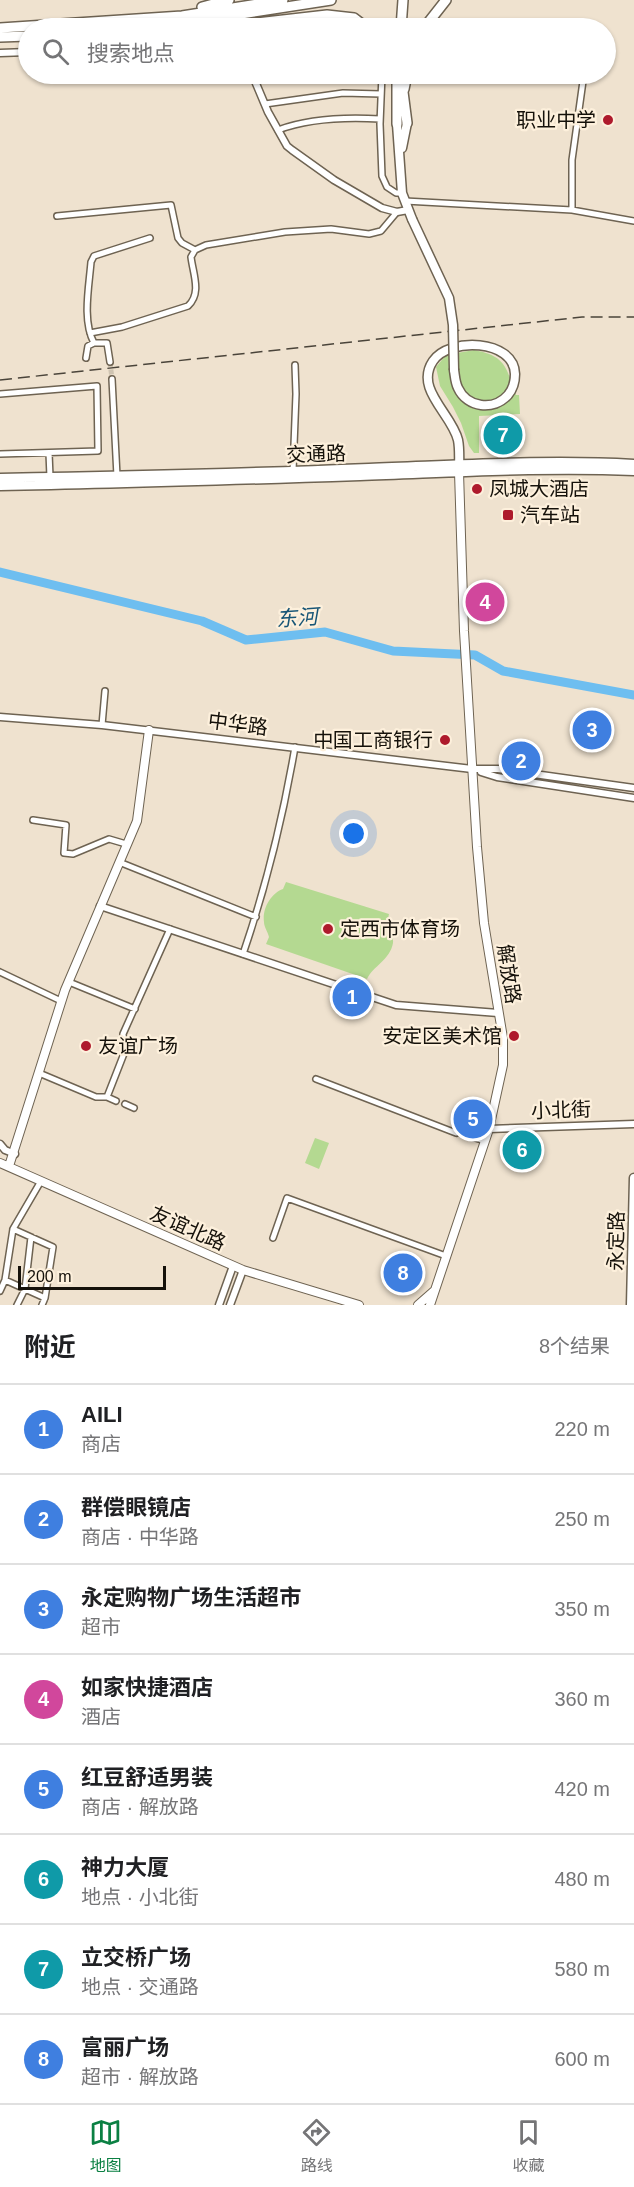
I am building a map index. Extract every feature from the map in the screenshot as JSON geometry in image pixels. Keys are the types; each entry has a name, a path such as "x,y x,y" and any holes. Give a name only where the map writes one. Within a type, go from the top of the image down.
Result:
{"highway":[{"path":"150,18 229,0"},
{"path":"150,18 182,16 283,0"},
{"path":"222,18 331,0"},
{"path":"402,18 403,0"},
{"path":"432,18 446,0"},
{"path":"301,18 327,15 354,18"},
{"path":"0,28 18,27"},
{"path":"0,37 18,36"},
{"path":"399,84 402,124"},
{"path":"400,84 403,94"},
{"path":"402,124 405,84"}],"main road":[{"path":"402,124 400,157 404,197 410,215 449,298 454,370 458,388 471,402 490,405 507,397 515,380 515,372 509,357 495,348 466,346 450,348 434,360 428,380 430,389 457,439 459,469"},
{"name":"交通路","path":"0,486 184,482 600,462 634,464"},
{"name":"交通路","path":"0,478 459,469 634,471"},
{"name":"解放路","path":"430,1305 489,1129 503,1065 503,1038 497,993 484,923 472,769 464,631 459,469"},
{"path":"9,1166 15,1154 61,1001 139,812 149,730"},
{"name":"友谊北路","path":"0,1163 243,1270 359,1305"},
{"name":"永定路","path":"631,1305 634,1178"},
{"path":"418,1305 435,1290"}],"street":[{"path":"0,53 18,52"},
{"path":"256,84 287,146 311,165 382,208 410,215"},
{"path":"382,84 382,176 387,187 396,193 404,197 572,210 634,221"},
{"path":"572,210 572,160 583,84"},
{"path":"265,104 343,93 381,94"},
{"path":"278,130 289,126 345,117 380,119"},
{"path":"57,216 171,205 178,238 195,250"},
{"path":"90,333 122,327 188,306 194,300 197,288 191,257 195,250 206,245 296,231 330,229 369,234 381,231 397,212"},
{"path":"94,343 90,333 88,315 91,262 94,256 150,238"},
{"path":"86,358 88,346 94,343 107,343 110,362"},
{"path":"293,471 295,365"},
{"path":"112,380 117,476"},
{"path":"0,394 97,386 98,451 0,454"},
{"path":"49,453 50,477"},
{"path":"102,725 105,691"},
{"name":"中华路","path":"0,717 149,730 634,788"},
{"path":"243,954 256,917 285,801 295,747"},
{"name":"中华路","path":"472,769 497,777 634,798"},
{"path":"33,820 66,825 63,853 73,854 109,839 126,844"},
{"path":"119,862 256,917"},
{"path":"100,906 396,1005 498,1013"},
{"path":"107,1097 125,1051 123,1034 170,929"},
{"path":"0,972 61,1001"},
{"path":"69,982 135,1009"},
{"path":"39,1073 96,1097 107,1097 116,1101"},
{"path":"316,1079 456,1133"},
{"path":"125,1104 134,1108"},
{"name":"小北街","path":"489,1129 634,1124"},
{"path":"472,1137 485,1141"},
{"path":"0,1144 5,1150 15,1154"},
{"path":"0,1291 5,1280 13,1229 40,1181"},
{"path":"273,1238 287,1198 446,1256"},
{"path":"13,1229 53,1247 42,1305"},
{"path":"17,1305 24,1289 31,1237"},
{"path":"219,1305 233,1266"},
{"path":"230,1305 243,1270"},
{"path":"5,1280 45,1298"}],"green space":[{"path":"474,350 493,356 503,364 516,395 519,395 520,414 479,416 479,453 474,453 469,446 461,423 440,386 436,367 446,355"},
{"name":"定西市体育场","path":"286,882 389,914 388,921 393,939 391,949 367,979 266,944 269,937 264,924 266,907 271,898 283,889"},
{"path":"315,1138 329,1143 319,1169 305,1163"}],"waterway":[{"name":"东河","path":"0,572 202,621 246,640 325,632 393,651 475,655 503,671 634,695"}],"tunnel":[{"path":"110,362 112,379"},
{"path":"456,1133 472,1137"}],"railway":[{"path":"0,380 582,317 634,317"}],"place":[{"name":"职业中学","path":"608,120"},
{"name":"立交桥广场","path":"503,435"},
{"name":"凤城大酒店","path":"477,489"},
{"name":"汽车站","path":"508,515"},
{"name":"如家快捷酒店","path":"485,602"},
{"name":"永定购物广场生活超市","path":"592,730"},
{"name":"中国工商银行","path":"445,740"},
{"name":"群偿眼镜店","path":"521,761"},
{"name":"定西市体育场","path":"328,929"},
{"name":"AILI","path":"352,997"},
{"name":"安定区美术馆","path":"514,1036"},
{"name":"友谊广场","path":"86,1046"},
{"name":"红豆舒适男装","path":"473,1119"},
{"name":"神力大厦","path":"522,1150"},
{"name":"富丽广场","path":"403,1273"}]}
